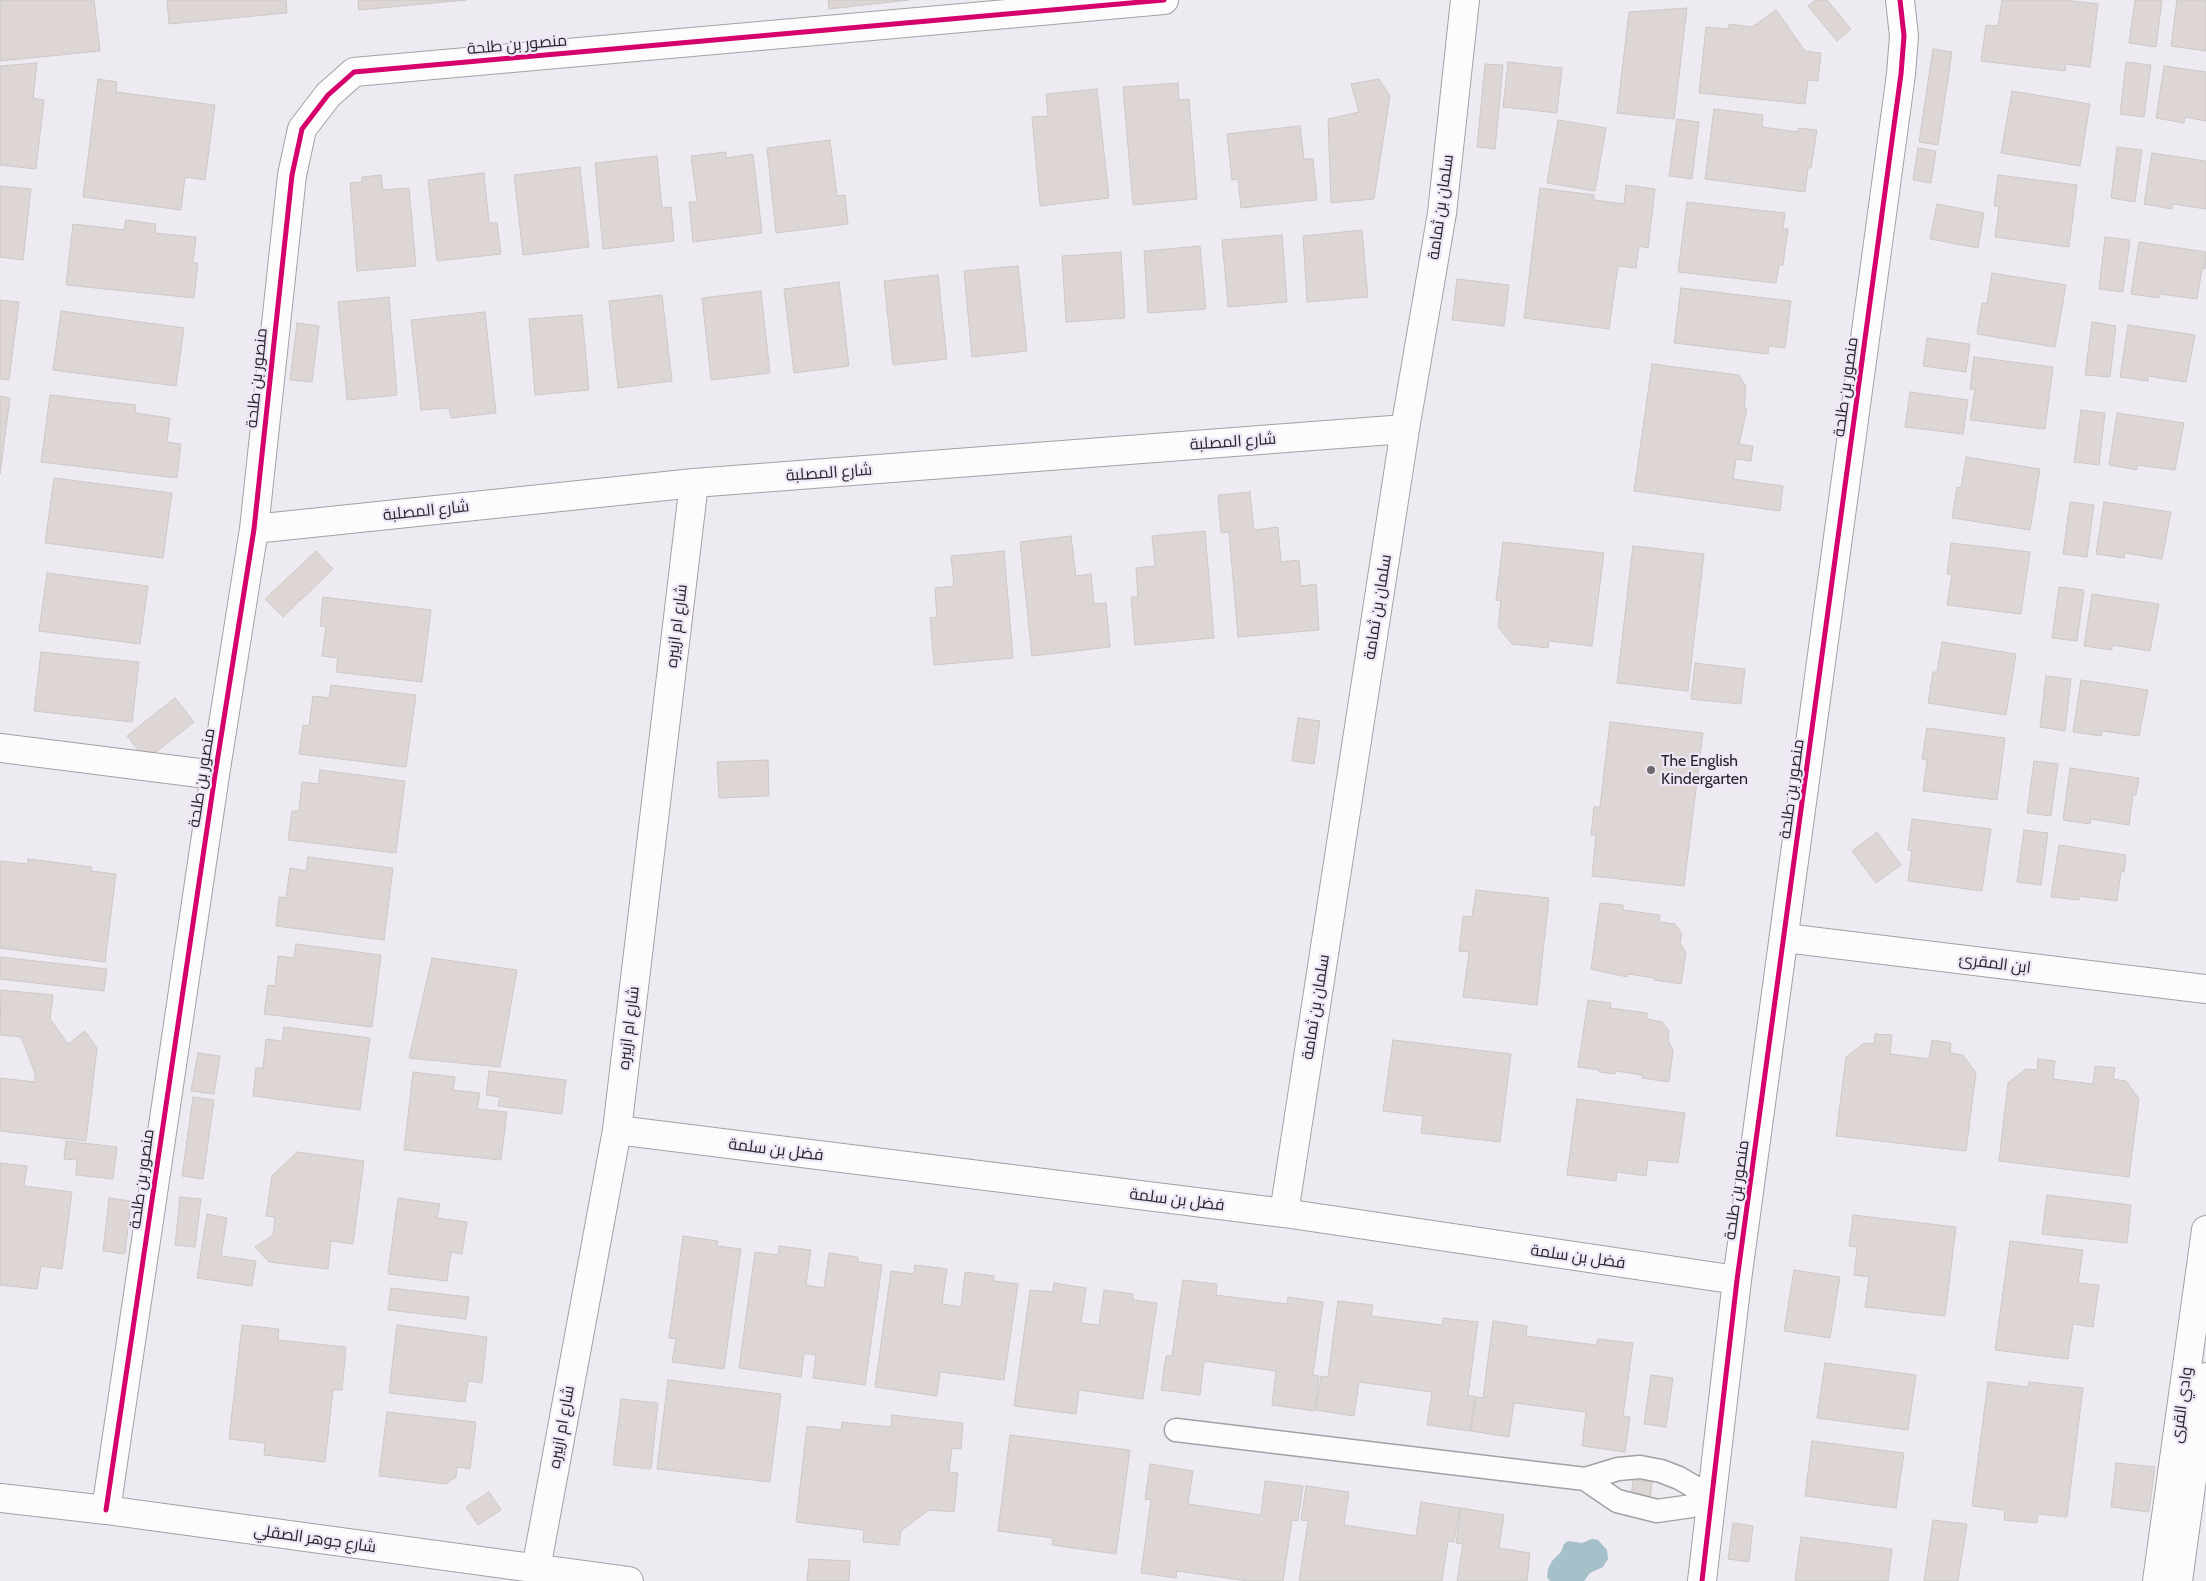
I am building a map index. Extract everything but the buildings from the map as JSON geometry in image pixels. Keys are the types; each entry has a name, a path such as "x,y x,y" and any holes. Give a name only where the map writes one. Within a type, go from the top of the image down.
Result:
{"street":[{"name":"منصور بن طلحة","path":"106,1510 215,775 254,529 294,166 302,129 328,95 354,72 1164,0"},
{"name":"سلمان بن ثمامة","path":"1284,1213 1405,429 1442,213 1465,0"},
{"name":"منصور بن طلحة","path":"1702,1581 1710,1496 1737,1280 1901,74 1904,36 1900,0"},
{"name":"شارع المصلبة","path":"254,529 694,483 1405,429"},
{"name":"شارع ام ازبيره","path":"536,1569 617,1130 694,483"},
{"name":"منصور بن طلحة","path":"0,748 215,775"},
{"name":"ابن المقرئ","path":"1785,938 2206,989"},
{"name":"فضل بن سلمة","path":"617,1130 1284,1213 1737,1280"},
{"name":"وادي القرى","path":"2178,1581 2199,1376 2206,1230"},
{"name":"وادي القرى","path":"2157,1581 2199,1376"},
{"name":"شارع جوهر الصقلي","path":"0,1498 106,1510 629,1581"}],"lane":[{"path":"1176,1430 1585,1479 1618,1469 1640,1467 1661,1471 1679,1478 1710,1496"},
{"path":"1585,1479 1617,1501 1657,1511 1692,1506 1710,1496"}],"water":[{"path":"1592,1539 1598,1540 1607,1550 1608,1559 1603,1567 1590,1573 1584,1581 1550,1581 1547,1577 1548,1569 1552,1561 1561,1552 1564,1544 1568,1541 1582,1543"}],"cycle path":[{"path":"106,1510 215,775 254,529 292,175 302,129 328,95 354,72 1164,0"},
{"path":"1702,1581 1737,1280 1901,74 1904,36 1900,0"}],"place":[{"name":"The English Kindergarten","path":"1651,770"}]}
